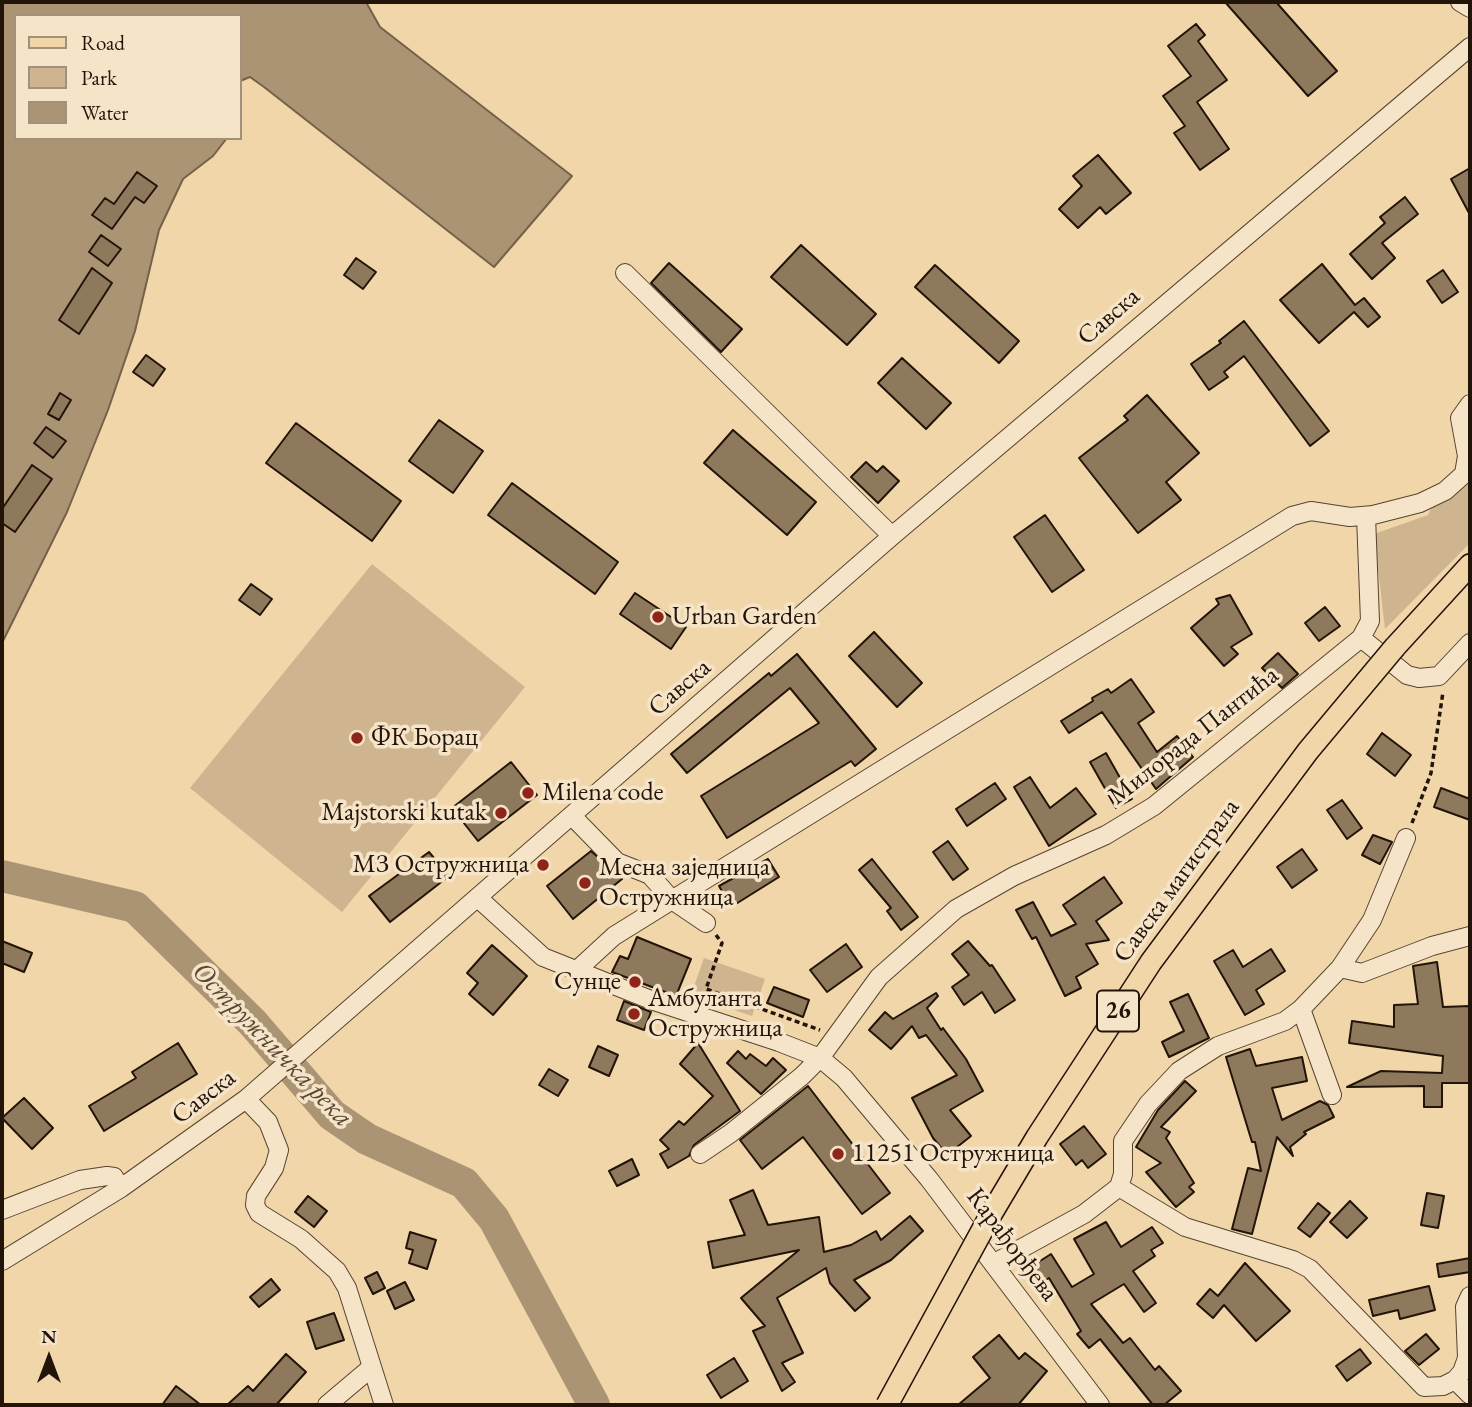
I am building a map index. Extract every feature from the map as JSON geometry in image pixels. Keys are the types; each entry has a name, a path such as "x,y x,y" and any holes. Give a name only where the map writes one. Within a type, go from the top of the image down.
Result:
{"main road":[{"name":"Савска магистрала","path":"887,1405 990,1216 1144,973 1308,751 1470,565"}],"street":[{"path":"1460,2 1470,8"},
{"name":"Савска","path":"2,1261 121,1188 246,1099 892,536 1470,47"},
{"path":"625,273 892,536"},
{"path":"576,971 614,936 1292,516 1311,511 1366,516 1420,503 1458,480 1467,464 1460,418 1470,404"},
{"path":"1366,516 1370,621 1361,638 1407,675 1419,678 1439,676 1470,643"},
{"name":"Милорада Пантића","path":"820,1058 879,977 956,909 1014,876 1106,835 1154,806 1361,638"},
{"path":"572,816 617,862 650,875 672,900 706,923"},
{"path":"993,1264 1084,1214 1119,1187 1123,1174 1123,1141 1148,1104 1178,1071 1218,1046 1285,1021 1301,1009 1339,968 1372,920 1406,838"},
{"name":"Карађорђева","path":"478,898 543,957 820,1058 844,1078 881,1121 1100,1405"},
{"path":"1339,968 1362,973 1432,946 1470,936"},
{"path":"1301,1009 1332,1095"},
{"path":"700,1154 731,1133 820,1058"},
{"path":"246,1099 268,1122 279,1150 274,1168 256,1196 259,1213 302,1239 337,1271 347,1288 384,1405"},
{"path":"2,1210 80,1180 114,1177 121,1188"},
{"path":"1119,1187 1185,1227 1304,1265 1356,1314 1430,1397 1455,1380 1467,1358 1465,1307 1470,1296"},
{"path":"327,1405 372,1367"},
{"path":"1455,1380 1470,1395"}],"path":[{"path":"1406,838 1431,773 1444,700 1439,676"},
{"path":"706,923 722,943 706,989 819,1029 832,1041"}],"green space":[{"path":"1470,482 1470,543 1385,629 1374,534 1428,515 1432,506"},
{"name":"ФК Борац","path":"372,564 525,687 342,912 190,788"},
{"path":"704,958 765,979 752,1016 691,995"}],"water":[{"path":"2,2 366,2 380,27 572,176 494,267 264,87 250,77 242,80 242,14 14,14 14,140 225,140 213,156 183,179 159,230 135,331 108,410 67,512 2,643"}],"building":[{"path":"1225,2 1276,2 1337,71 1308,96"},
{"path":"1196,24 1205,35 1198,41 1227,80 1197,102 1229,149 1200,170 1174,133 1185,126 1163,96 1191,76 1168,46"},
{"path":"1098,155 1131,193 1106,214 1100,207 1078,228 1059,209 1082,186 1073,176"},
{"path":"1470,168 1470,215 1451,179"},
{"path":"137,172 157,186 144,203 135,197 112,229 92,215 105,198 114,204"},
{"path":"1405,197 1418,214 1382,243 1395,258 1372,279 1350,254 1385,223 1380,217"},
{"path":"101,235 121,249 108,266 89,252"},
{"path":"801,245 876,314 847,345 771,277"},
{"path":"356,258 376,272 363,289 344,275"},
{"path":"669,263 742,329 721,352 651,283"},
{"path":"1322,264 1355,305 1364,298 1380,317 1368,327 1354,312 1319,343 1280,300"},
{"path":"935,265 1019,341 999,363 915,287"},
{"path":"92,268 112,283 79,334 59,320"},
{"path":"1443,270 1458,292 1442,303 1427,281"},
{"path":"1244,321 1329,431 1310,446 1244,356 1224,372 1228,377 1209,390 1191,364 1221,343 1219,341"},
{"path":"146,355 165,369 153,386 133,372"},
{"path":"902,358 951,403 926,429 878,383"},
{"path":"60,393 71,400 59,420 48,414"},
{"path":"1147,395 1199,453 1166,482 1181,500 1138,533 1079,458 1128,420 1124,416"},
{"path":"439,420 483,451 453,493 409,461"},
{"path":"296,423 401,501 372,541 266,463"},
{"path":"46,427 66,441 53,458 34,443"},
{"path":"733,430 816,502 787,535 704,463"},
{"path":"866,462 877,472 883,466 899,481 878,503 851,477"},
{"path":"32,465 52,479 15,532 2,523 2,509"},
{"path":"512,483 618,562 595,594 488,515"},
{"path":"1045,515 1084,570 1052,592 1014,537"},
{"path":"251,584 272,599 260,615 239,600"},
{"path":"635,593 686,627 671,649 620,614"},
{"path":"1230,595 1252,634 1231,647 1238,654 1224,666 1191,628 1219,604 1216,599"},
{"path":"1325,607 1340,626 1319,641 1305,623"},
{"path":"874,632 922,683 897,707 849,656"},
{"path":"1278,653 1298,674 1282,688 1262,668"},
{"path":"797,654 876,749 855,766 851,761 727,838 701,796 819,723 790,688 687,773 671,754 769,673 771,676"},
{"path":"1131,679 1154,712 1138,723 1157,752 1177,736 1193,757 1156,789 1102,712 1069,733 1061,721 1093,701 1092,698 1108,689 1111,693"},
{"path":"1382,733 1411,755 1395,776 1367,754"},
{"path":"1106,753 1132,799 1116,808 1090,762"},
{"path":"511,762 537,795 478,841 452,808"},
{"path":"1030,777 1050,808 1076,788 1096,814 1049,846 1014,787"},
{"path":"995,783 1006,799 967,826 956,809"},
{"path":"1441,788 1470,799 1470,820 1434,807"},
{"path":"1342,800 1362,828 1347,839 1327,810"},
{"path":"1373,835 1392,842 1380,864 1362,855"},
{"path":"948,841 968,869 953,880 933,852"},
{"path":"1302,849 1317,870 1292,888 1277,867"},
{"name":"Месна заједница Остружница","path":"591,851 622,879 573,919 547,886"},
{"path":"429,852 449,876 390,922 369,896"},
{"path":"768,859 779,877 731,907 719,886"},
{"path":"872,859 918,917 901,930 887,911 891,908 859,870"},
{"path":"1104,877 1122,903 1096,921 1109,940 1086,944 1098,964 1076,977 1081,988 1065,996 1036,937 1032,939 1016,910 1033,902 1051,936 1076,924 1063,905"},
{"path":"637,937 691,959 676,996 612,972 620,956 628,959"},
{"path":"2,941 32,953 24,972 2,963"},
{"path":"968,941 990,966 992,965 1015,1000 995,1013 982,992 964,1005 952,987 969,975 952,954"},
{"path":"846,944 862,967 827,992 810,970"},
{"path":"492,945 527,976 493,1015 469,994 478,983 467,973"},
{"path":"1271,949 1285,971 1256,990 1264,1004 1245,1015 1214,961 1233,950 1243,967"},
{"path":"1437,962 1443,1007 1470,1006 1470,1083 1442,1083 1442,1107 1424,1107 1424,1086 1347,1087 1381,1071 1442,1073 1443,1056 1349,1043 1352,1021 1394,1027 1394,1005 1418,1004 1413,966"},
{"path":"774,987 809,1000 803,1017 767,1003"},
{"path":"936,993 938,996 927,1008 941,1030 943,1028 966,1059 983,1091 950,1110 971,1136 947,1155 933,1138 912,1098 957,1075 926,1035 919,1038 912,1026 891,1049 869,1030 885,1012 893,1019"},
{"path":"1188,994 1209,1038 1169,1057 1162,1042 1184,1031 1170,1002"},
{"name":"Амбуланта Остружница","path":"624,1001 651,1012 644,1030 617,1020"},
{"path":"178,1043 197,1074 104,1131 89,1106 136,1078 132,1072"},
{"path":"698,1043 740,1111 694,1145 689,1156 668,1168 660,1154 669,1149 660,1140 679,1121 684,1125 713,1096 680,1064"},
{"path":"598,1046 618,1055 609,1076 589,1067"},
{"path":"1250,1049 1256,1066 1302,1057 1307,1081 1272,1088 1282,1120 1320,1101 1328,1105 1334,1117 1304,1132 1306,1134 1290,1147 1293,1156 1277,1137 1252,1234 1232,1229 1248,1168 1261,1171 1255,1142 1252,1142 1226,1057"},
{"path":"738,1051 746,1059 750,1054 766,1066 773,1058 786,1070 761,1094 727,1063"},
{"path":"549,1069 568,1080 558,1096 539,1085"},
{"path":"1185,1081 1196,1091 1161,1127 1170,1132 1166,1138 1194,1183 1189,1187 1194,1192 1176,1207 1146,1172 1161,1163 1136,1147 1158,1110"},
{"name":"11251 Остружница","path":"808,1086 890,1193 862,1214 803,1137 762,1169 740,1140"},
{"path":"24,1098 53,1128 32,1149 2,1118"},
{"path":"1084,1126 1106,1154 1088,1168 1082,1160 1076,1165 1060,1144"},
{"path":"632,1159 639,1175 617,1186 609,1171"},
{"path":"753,1190 768,1225 819,1217 824,1252 851,1245 876,1231 881,1240 910,1216 923,1231 891,1260 854,1280 870,1298 855,1311 830,1283 826,1268 777,1298 803,1353 782,1363 795,1382 782,1391 753,1331 765,1326 741,1298 799,1250 713,1268 708,1242 745,1235 730,1200"},
{"path":"1427,1193 1444,1196 1438,1228 1421,1225"},
{"path":"308,1196 327,1211 314,1227 295,1212"},
{"path":"1350,1201 1367,1218 1347,1238 1330,1222"},
{"path":"1318,1203 1330,1213 1310,1237 1298,1228"},
{"path":"1106,1222 1121,1247 1152,1227 1163,1243 1151,1250 1155,1256 1133,1271 1156,1303 1144,1312 1124,1284 1091,1304 1123,1343 1130,1338 1155,1370 1159,1366 1181,1391 1164,1405 1153,1405 1100,1339 1089,1348 1077,1334 1081,1331 1049,1278 1036,1286 1026,1270 1051,1254 1072,1287 1094,1274 1074,1239"},
{"path":"410,1232 436,1240 427,1269 409,1263 413,1250 406,1248"},
{"path":"1470,1258 1470,1272 1439,1277 1437,1264"},
{"path":"1245,1263 1290,1311 1256,1341 1224,1305 1213,1318 1197,1304 1210,1289 1218,1296"},
{"path":"377,1272 385,1288 373,1294 365,1278"},
{"path":"271,1279 280,1290 259,1307 250,1297"},
{"path":"405,1282 414,1300 395,1309 387,1291"},
{"path":"1429,1286 1435,1310 1400,1319 1398,1310 1373,1316 1369,1300"},
{"path":"334,1313 344,1340 316,1349 307,1322"},
{"path":"1426,1334 1439,1349 1419,1365 1405,1351"},
{"path":"999,1335 1019,1359 1025,1353 1047,1371 1018,1405 958,1405 990,1378 973,1357"},
{"path":"1360,1349 1371,1363 1347,1381 1336,1366"},
{"path":"286,1354 306,1372 276,1405 227,1405 248,1386 253,1391"},
{"path":"734,1358 748,1381 721,1398 707,1375"},
{"path":"176,1386 201,1405 162,1405"}],"waterway":[{"name":"Остружничка река","path":"2,876 135,907 253,1023 332,1115 367,1139 464,1183 494,1219 594,1405"}],"place":[{"name":"Urban Garden","path":"658,617"},
{"name":"ФК Борац","path":"357,738"},
{"name":"Milena code","path":"528,793"},
{"name":"Majstorski kutak","path":"501,813"},
{"name":"МЗ Остружница","path":"543,865"},
{"name":"Месна заједница Остружница","path":"585,883"},
{"name":"Сунце","path":"635,982"},
{"name":"Амбуланта Остружница","path":"634,1014"},
{"name":"11251 Остружница","path":"838,1154"}]}
